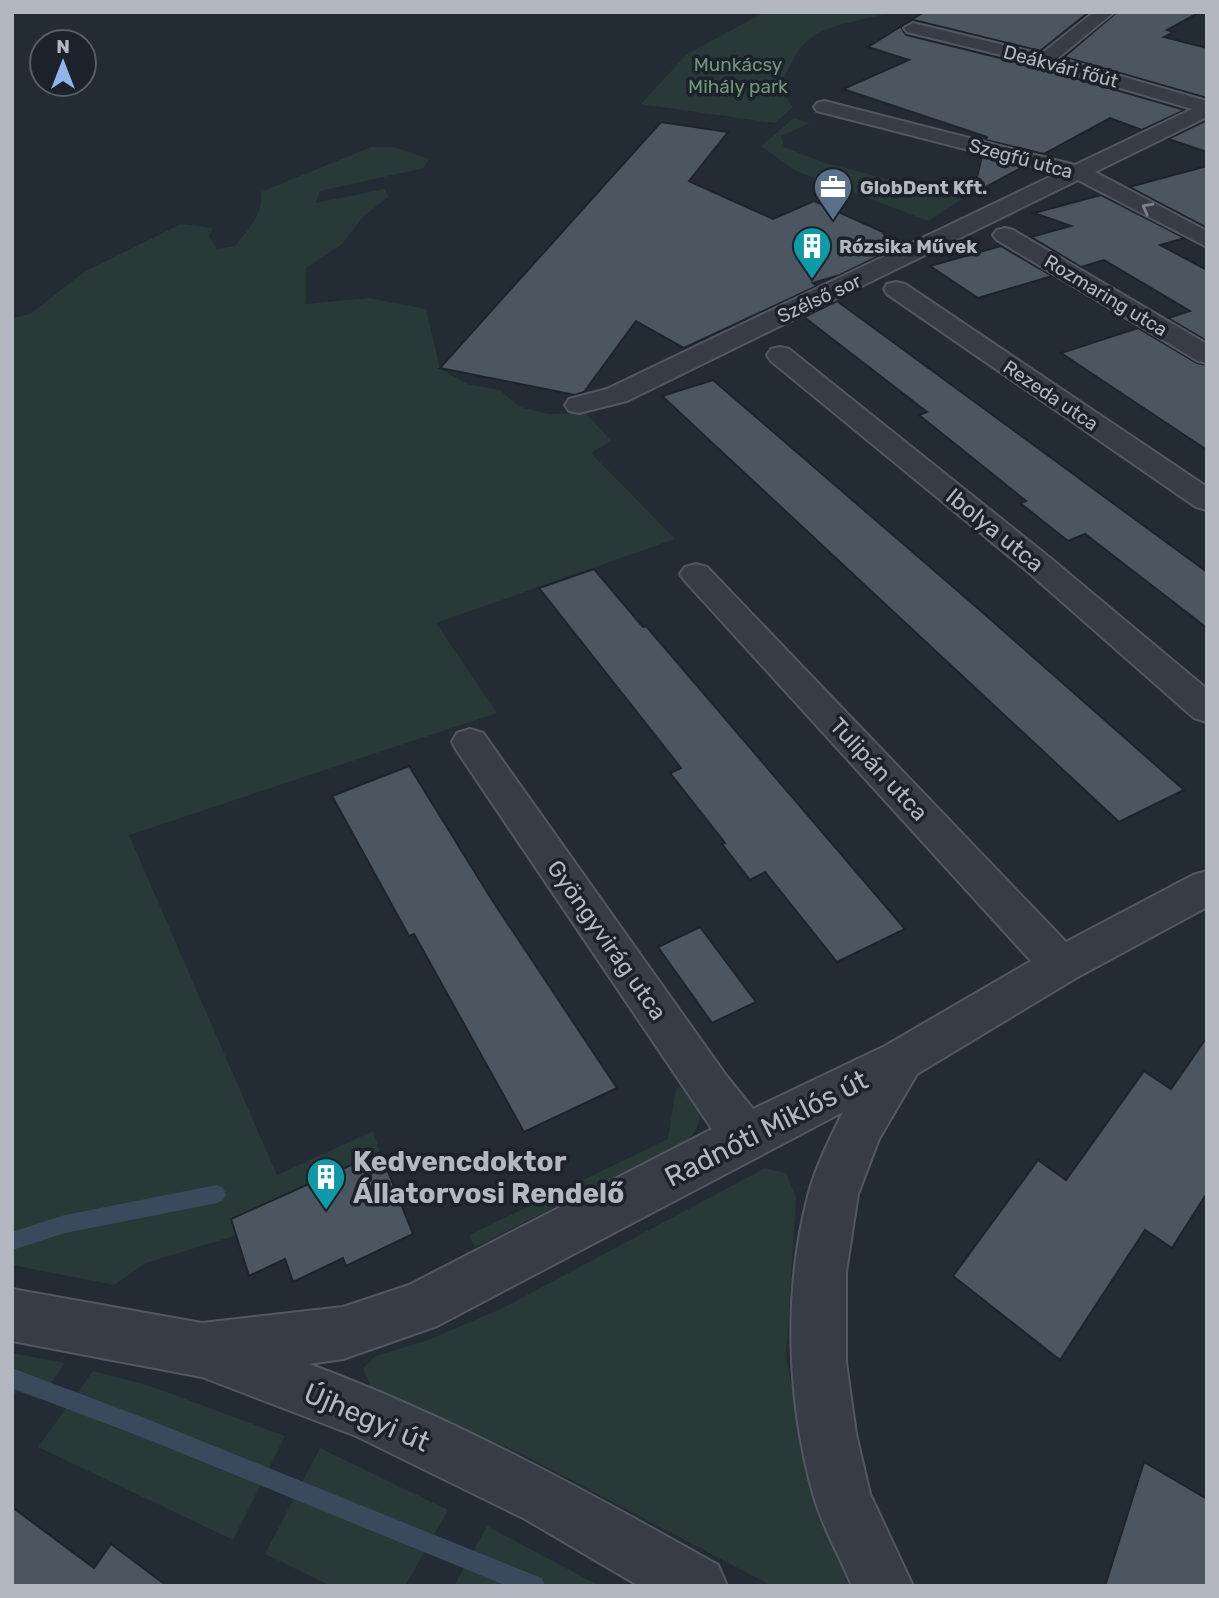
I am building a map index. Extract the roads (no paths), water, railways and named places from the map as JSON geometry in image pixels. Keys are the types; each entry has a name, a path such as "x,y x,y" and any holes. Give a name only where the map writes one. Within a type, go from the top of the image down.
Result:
{"street":[{"path":"1044,60 1105,12"},
{"name":"Deákvári főút","path":"913,28 1044,60 1207,108"},
{"name":"Szegfű utca","path":"824,107 1079,172 1207,240"},
{"name":"Szélső sor","path":"579,405 617,396 1207,108"},
{"name":"Rozmaring utca","path":"1004,235 1207,355"},
{"name":"Rezeda utca","path":"896,289 1207,501"},
{"name":"Ibolya utca","path":"780,355 1038,564 1207,709"},
{"name":"Tulipán utca","path":"696,574 1061,965"},
{"name":"Gyöngyvirág utca","path":"470,742 709,1089 746,1136"},
{"name":"Radnóti Miklós út","path":"202,1350 343,1333 419,1308 746,1136 901,1060 1061,965 1207,887"},
{"name":"Radnóti Miklós út","path":"883,1586 844,1499 828,1434 819,1362 820,1272 833,1194 859,1128 901,1060"},
{"name":"Újhegyi út","path":"12,1315 202,1350 370,1414 545,1499 697,1586"}],"waterway":[{"path":"12,1241 65,1224 217,1194"},
{"path":"12,1378 152,1431 534,1586"}],"place":[{"name":"GlobDent Kft.","path":"833,221"},
{"name":"Rózsika Művek","path":"812,280"},
{"name":"Kedvencdoktor Állatorvosi Rendelő","path":"326,1211"}],"park label":[{"name":"Munkácsy Mihály park","path":"738,75"}]}
